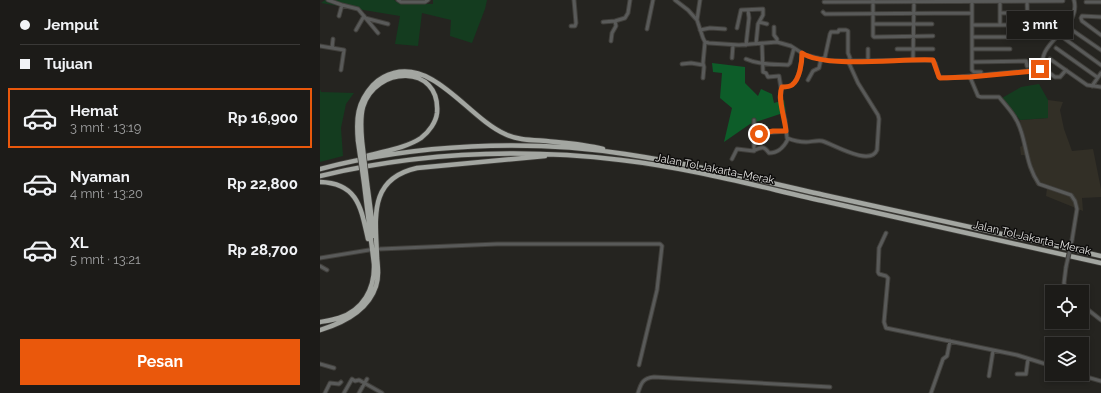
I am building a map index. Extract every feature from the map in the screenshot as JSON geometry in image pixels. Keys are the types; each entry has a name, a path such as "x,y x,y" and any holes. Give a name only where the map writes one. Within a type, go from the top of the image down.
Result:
{"highway":[{"path":"320,330 352,316 363,307 372,295 376,286 378,277 357,115 362,99 366,93 383,77 400,72 427,76 437,82 485,122 504,134 512,137 528,140 587,145 624,154"},
{"path":"332,166 407,145 421,138 428,131 436,118 437,102 426,82 408,75 392,77 378,84 370,93 363,108 360,123 360,141"},
{"name":"Jalan Tol Jakarta–Merak","path":"320,169 401,153 459,147 553,147 624,154 698,167 1101,256"},
{"name":"Jalan Tol Jakarta–Merak","path":"320,176 392,161 445,155 489,153 565,154 623,160 698,173 1101,263"},
{"path":"320,322 339,318 358,307 369,294 372,287 376,264 377,205 383,190 403,172 417,168 565,154"},
{"path":"320,182 335,183 343,186 356,198 362,211 376,264"}],"street":[{"path":"328,0 358,9 378,33"},
{"path":"398,0 401,2 425,2 428,0"},
{"path":"571,26 575,26 576,23 574,0"},
{"path":"603,22 623,20 626,17 630,0"},
{"path":"647,29 652,0"},
{"path":"675,0 688,10 697,20"},
{"path":"700,0 697,20 705,42 703,78"},
{"path":"705,42 746,45 777,42 794,48 802,53 821,59 848,61 913,59 933,60 939,77 970,77 1039,70 1045,51 1074,18 1076,8 1074,0"},
{"path":"873,1 874,37 933,36"},
{"path":"913,59 914,1"},
{"path":"972,1 972,71 975,73 981,72"},
{"path":"1027,1 1028,37"},
{"path":"824,2 1063,1"},
{"path":"1000,2 1000,25"},
{"path":"1086,2 1101,2"},
{"path":"339,16 342,5"},
{"path":"738,28 741,10 763,9 763,15 759,22 756,44"},
{"path":"746,45 749,18 748,10"},
{"path":"823,12 825,14 972,13"},
{"path":"1000,13 1066,13"},
{"path":"1100,18 1082,16 1081,20 1101,35"},
{"path":"364,17 388,24"},
{"path":"356,30 364,17"},
{"path":"611,41 612,33 616,25 615,21"},
{"path":"759,22 768,24"},
{"path":"873,24 932,24"},
{"path":"972,25 1053,25"},
{"path":"774,27 774,34 777,42"},
{"path":"700,30 710,28 725,29"},
{"path":"788,139 805,142 822,141 860,155 870,156 875,154 877,148 879,119 858,83 848,61 850,58 847,40 848,31 839,30 837,32 830,33 825,57 821,59 819,68 813,71 808,80"},
{"path":"1072,30 1101,50"},
{"path":"972,37 1053,37"},
{"path":"332,48 333,39"},
{"path":"1065,39 1101,65"},
{"path":"762,44 764,72 768,77 779,76 781,88 780,98 785,120 786,136 788,139"},
{"path":"732,58 733,45"},
{"path":"320,46 342,50 344,52 341,70"},
{"path":"746,59 764,64 789,65 794,48"},
{"path":"1056,48 1097,77"},
{"path":"868,49 868,61"},
{"path":"897,49 933,49"},
{"path":"972,49 1010,49"},
{"path":"781,88 793,84 801,68 802,53"},
{"path":"1050,59 1087,85 1101,87"},
{"path":"972,62 1026,61 1027,66"},
{"path":"682,64 691,62 703,65"},
{"path":"1044,69 1055,77 1060,77 1066,70"},
{"path":"1092,86 1101,73"},
{"path":"970,77 978,96 999,97 1014,114 1021,130 1029,165 1038,183 1042,186 1069,195 1074,199 1077,209 1066,267 1065,285"},
{"path":"754,120 755,150"},
{"path":"754,134 786,131"},
{"path":"732,159 737,149 751,151 763,147 766,148 769,153 776,152 782,148 788,139"},
{"path":"886,233 880,246 878,272 879,274 888,278 884,326 891,330 992,351 1045,364"},
{"path":"380,249 497,244 660,244 662,246 657,290 639,365"},
{"path":"320,258 369,250"},
{"path":"320,266 327,270"},
{"path":"1089,311 1101,320"},
{"path":"931,393 943,359 947,356 950,342"},
{"path":"989,376 992,351"},
{"path":"1017,374 1026,374 1028,359"},
{"path":"320,364 334,368"},
{"path":"638,393 642,381 646,378 654,377 830,387"},
{"path":"1089,378 1101,381"},
{"path":"344,393 352,379 355,381 357,379 382,393"},
{"path":"359,393 367,379"},
{"path":"325,393 330,383 339,384 341,382"}],"shaded area":[{"path":"1048,100 1063,102 1060,110 1064,129 1072,151 1093,149 1101,189 1101,197 1082,198 1083,211 1046,196 1047,188 1036,185 1026,155 1021,155 1020,147 1024,145 1020,120 1048,118"}],"green space":[{"path":"325,0 394,0 401,4 433,4 433,0 487,0 472,43 450,36 451,20 422,13 418,46 395,44 400,16 321,3"},
{"path":"712,63 745,67 745,83 758,96 761,89 772,94 774,103 784,100 786,112 750,124 724,142 732,108 720,98 722,73 713,72"},
{"path":"1039,84 1048,100 1048,118 1020,120 1002,98 1021,87"},
{"path":"320,89 321,92 354,93 346,104 341,128 343,156 320,162"}],"route":[{"path":"759,134 773,131 786,131 780,98 781,88 793,84 801,68 802,53 830,61 913,59 934,60 940,78 970,77 1034,71 1040,69"}]}
